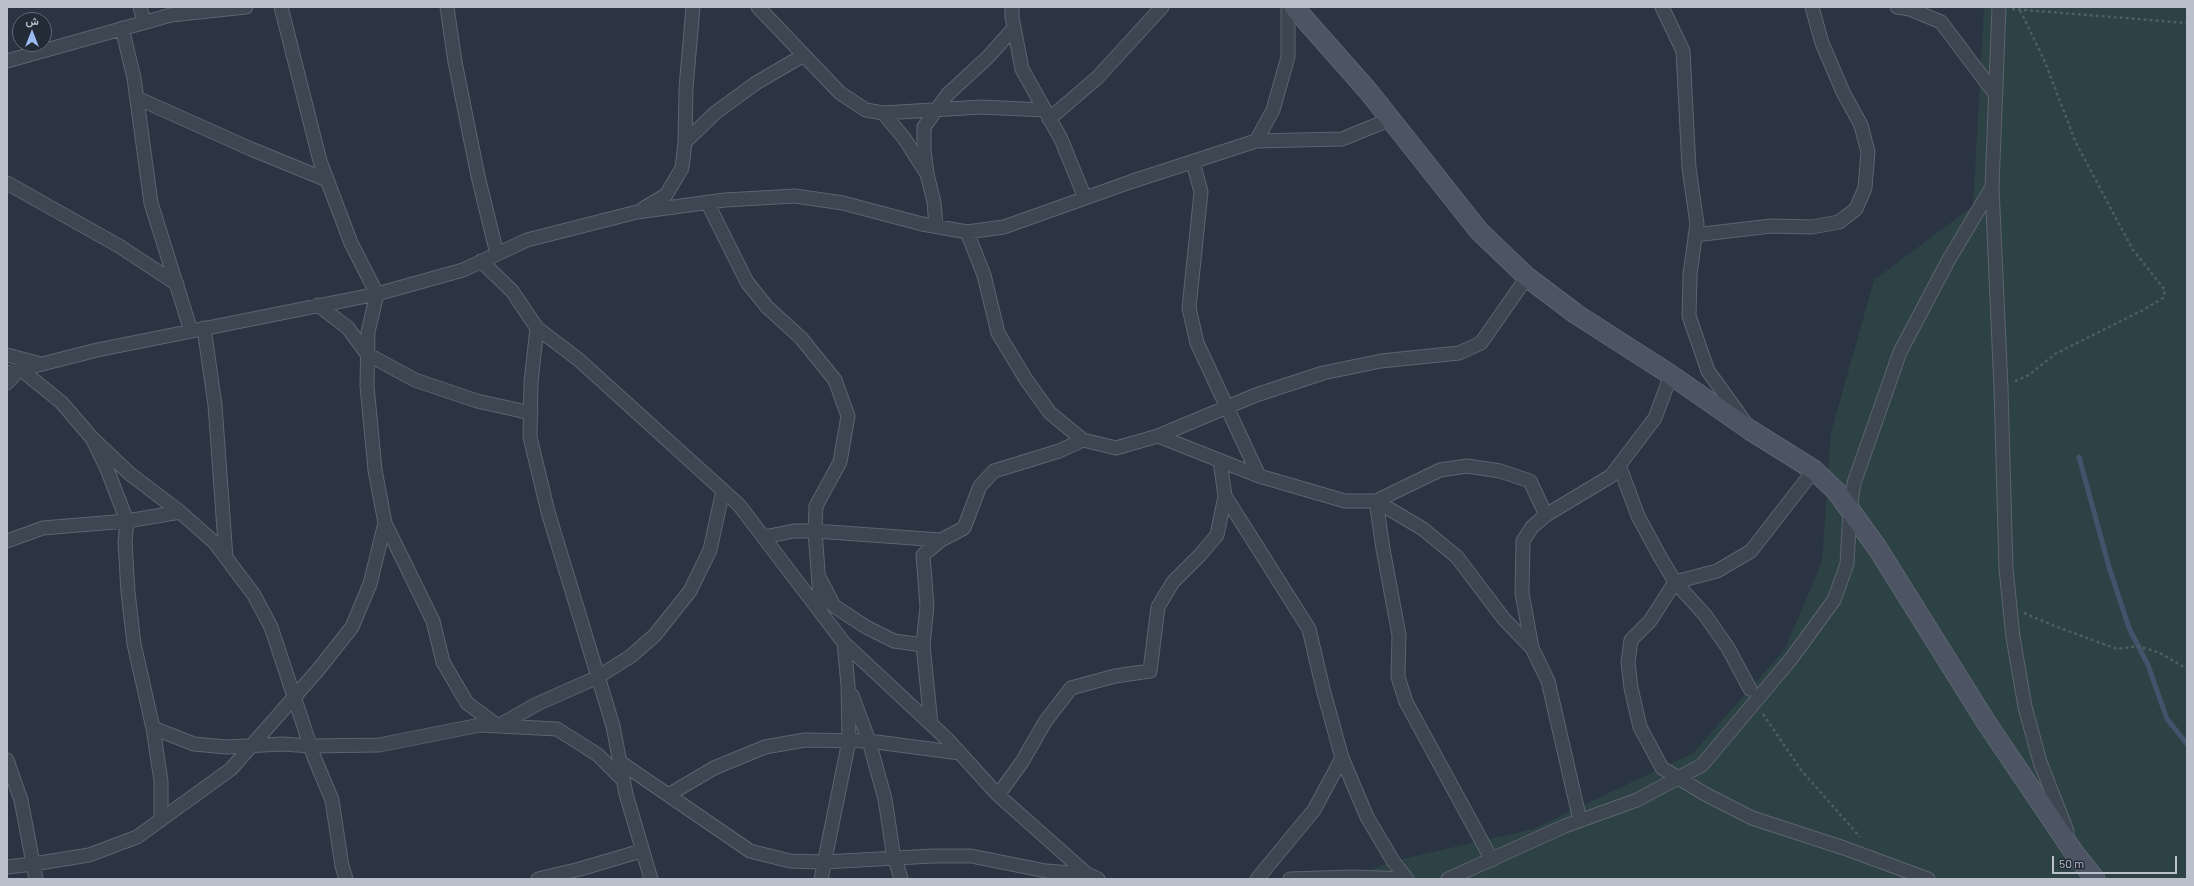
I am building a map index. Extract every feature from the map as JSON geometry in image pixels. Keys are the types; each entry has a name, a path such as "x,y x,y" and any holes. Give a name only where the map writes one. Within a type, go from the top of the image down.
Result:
{"street":[{"path":"140,7 144,22"},
{"path":"7,61 172,15 246,7"},
{"path":"281,7 320,161 351,243 377,294 368,332 367,386 374,462 384,523 433,621 443,662 467,703 498,726"},
{"path":"447,7 478,176 497,254"},
{"path":"637,212 666,195 682,168 685,142 686,88 693,7"},
{"path":"758,7 840,93 866,110 883,113 981,107 1047,114 1097,78 1162,7"},
{"path":"1012,7 1014,28 1022,69 1061,139 1085,198"},
{"path":"1256,141 1273,110 1288,57 1288,7"},
{"path":"1294,7 1391,119 1479,231 1527,277 1576,314 1671,375 1750,430 1814,470 1837,492 1878,549 1986,722 2075,854 2095,879"},
{"path":"1662,7 1683,51 1689,168 1697,224 1690,274 1689,316 1708,370 1750,430"},
{"path":"1695,235 1770,226 1812,227 1839,222 1856,209 1865,188 1868,152 1861,125 1843,92 1822,43 1812,7"},
{"path":"1897,7 1910,8 1941,22 1996,95"},
{"path":"1999,8 1992,187 2001,388 2006,569 2024,707 2040,762 2075,854"},
{"path":"122,28 137,98 151,203 177,284 198,329 216,412 226,558"},
{"path":"936,226 934,202 927,174 924,150 924,127 948,94 988,57 1014,28"},
{"path":"685,142 715,113 756,83 804,55"},
{"path":"137,98 251,149 327,180"},
{"path":"883,113 904,138 927,174"},
{"path":"7,373 39,364 198,329 377,294 463,270 527,240 637,212 707,202 795,196 843,203 936,226 967,232 1004,227 1085,198 1256,141 1342,139 1391,119"},
{"path":"1193,162 1201,192 1189,308 1197,343 1259,476"},
{"path":"7,183 119,246 177,284"},
{"path":"1448,879 1580,820 1637,800 1702,765 1791,660 1834,600 1847,564 1850,510 1854,483 1900,352 1948,261 1992,187"},
{"path":"707,202 747,282 767,307 801,338 835,380 848,416 840,462 816,506 815,531 817,574 821,612"},
{"path":"967,232 984,274 998,333 1050,413 1083,440 1116,448 1158,436 1256,395 1323,373 1381,360 1460,352 1481,343 1527,277"},
{"path":"481,261 512,291 537,328 579,360 740,505 844,643 931,724 998,795 1093,876"},
{"path":"318,305 348,328 367,354 415,380 477,401 530,413"},
{"path":"537,328 531,382 530,437 548,512 613,726 623,780 641,851 651,879"},
{"path":"7,355 39,364"},
{"path":"7,383 20,369"},
{"path":"20,369 61,402 92,438 130,474 180,512 215,543 254,595 271,627 311,746 332,800 342,866 346,879"},
{"path":"1580,820 1548,681 1532,648 1522,593 1523,541 1532,527 1546,515 1611,476 1655,418 1671,375"},
{"path":"1158,436 1259,476 1345,501 1376,501 1440,470 1467,466 1500,471 1530,481 1546,515"},
{"path":"92,438 107,469 127,521 125,542 128,592 134,644 153,728 160,781 160,820"},
{"path":"931,724 923,645 928,606 923,555 941,540 964,528 980,486 994,471 1059,451 1083,440"},
{"path":"998,795 1022,762 1044,722 1071,688 1115,676 1150,671 1158,607 1173,582 1200,555 1217,535 1225,496 1220,461"},
{"path":"1619,465 1638,516 1675,582 1714,628 1728,648 1750,689"},
{"path":"1814,470 1751,551 1717,571 1675,582 1650,621 1631,640 1628,662 1631,688 1640,727 1662,768 1752,818 1844,848 1928,879"},
{"path":"498,726 537,704 598,677 631,656 655,635 690,591 710,550 723,490"},
{"path":"1225,496 1309,629 1322,689 1342,758 1367,817 1407,879"},
{"path":"1376,501 1423,529 1457,557 1504,619 1532,648"},
{"path":"1376,501 1399,635 1398,678 1404,696 1460,805 1492,860"},
{"path":"7,541 44,528 127,521 180,512"},
{"path":"7,867 89,855 137,837 231,769 295,696 352,627 370,584 384,523"},
{"path":"764,537 794,531 815,531 941,540"},
{"path":"817,574 834,606 866,627 894,641 923,645"},
{"path":"821,879 849,741 848,686 844,643"},
{"path":"848,686 869,741 885,799 895,859 901,879"},
{"path":"153,728 194,744 226,747 251,747 282,744 311,746 378,745 480,725 557,729 598,755 623,780"},
{"path":"670,794 714,768 765,747 805,740 869,741 960,753"},
{"path":"1257,879 1314,810 1342,758"},
{"path":"7,760 21,800 36,879"},
{"path":"620,762 670,794 750,851 790,861 824,862 971,856 1046,871 1093,876"},
{"path":"538,879 580,869 641,851"},
{"path":"1290,879 1352,877 1407,879"}],"path":[{"path":"1999,8 2187,24"},
{"path":"2001,388 2029,375 2055,354 2145,309 2163,298 2165,290 2133,250 2076,144 2045,62 2020,10"},
{"path":"2010,606 2052,626 2091,641 2117,649 2138,646 2160,653 2187,669"},
{"path":"1756,702 1801,770 1863,841"}],"green space":[{"path":"1984,7 2187,7 2187,879 1347,879 1393,861 1533,829 1693,753 1785,649 1822,562 1831,432 1874,280 1973,206"}],"waterway":[{"path":"2079,457 2109,567 2129,628 2148,665 2167,719 2187,744"}]}
